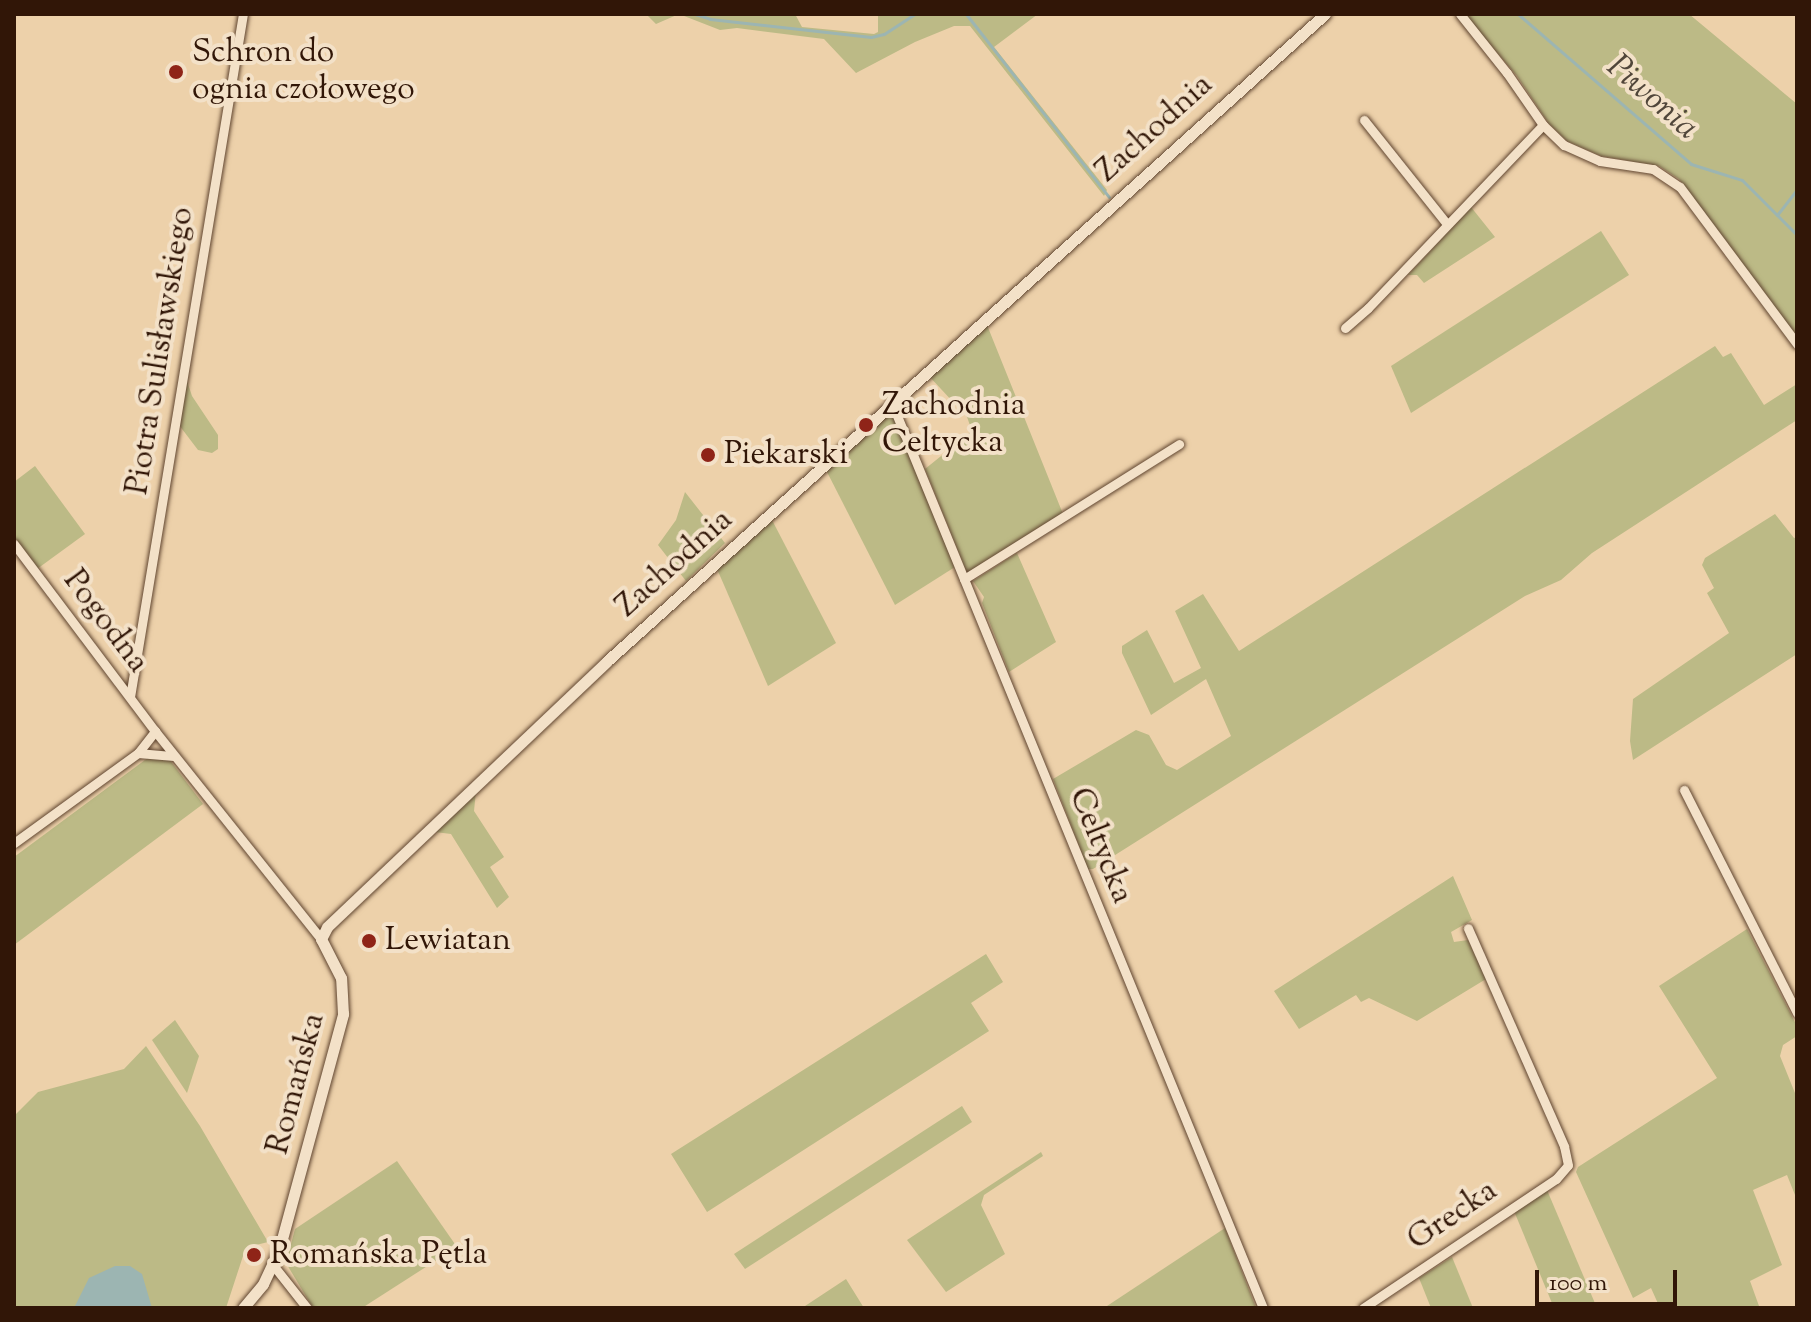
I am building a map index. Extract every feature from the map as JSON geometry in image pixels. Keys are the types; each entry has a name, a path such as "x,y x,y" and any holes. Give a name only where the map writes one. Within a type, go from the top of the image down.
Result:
{"street":[{"name":"Piotra Sulisławskiego","path":"130,697 243,14"},
{"name":"Zachodnia","path":"321,939 332,922 521,741 891,401 1325,14"},
{"path":"1460,14 1543,125 1576,153 1600,161 1653,169 1672,179 1797,344"},
{"path":"1364,120 1447,224"},
{"path":"1345,328 1368,308 1543,125"},
{"name":"Celtycka","path":"891,401 1263,1308"},
{"path":"964,579 1179,444"},
{"name":"Pogodna","path":"14,544 155,731"},
{"path":"14,843 138,753 155,731"},
{"name":"Romańska","path":"155,731 321,939 343,987 343,1014 273,1265 243,1308"},
{"path":"138,753 176,757"},
{"path":"1684,790 1797,1013"},
{"name":"Grecka","path":"1363,1308 1556,1179 1568,1165 1564,1146 1468,928"},
{"path":"273,1265 307,1308"}],"shaded area":[{"path":"646,14 679,14 656,24"},
{"path":"679,14 795,14 802,27 874,34 878,32 878,14 1038,14 994,47 1107,190 1104,196 970,26 954,26 915,42 856,73 824,39 737,28 720,30"},
{"path":"1464,14 1689,14 1797,104 1797,337 1679,179 1659,166 1601,156 1567,141 1549,124 1517,76"},
{"path":"1471,207 1495,237 1424,283 1417,275 1408,275"},
{"path":"1601,231 1629,275 1411,413 1391,366"},
{"path":"987,325 1063,514 967,573 925,469 972,431 967,417 928,375"},
{"path":"1715,346 1723,357 1731,353 1764,405 1797,384 1797,420 1592,553 1561,580 1525,596 1093,869 1088,869 1053,779 1136,730 1149,735 1166,765 1177,770 1231,736 1206,679 1151,715 1122,653 1122,646 1147,630 1174,683 1201,668 1175,611 1203,594 1239,651"},
{"path":"187,381 192,396 218,435 218,449 212,453 198,450 179,425"},
{"path":"886,416 893,417 955,567 895,605 826,470"},
{"path":"35,466 85,534 37,569 14,537 14,482"},
{"path":"685,492 725,543 686,581 658,545 676,520"},
{"path":"1775,514 1794,538 1797,537 1797,654 1633,760 1630,741 1633,699 1729,633 1707,593 1714,588 1702,565 1705,558"},
{"path":"772,520 836,643 768,686 717,569"},
{"path":"1017,553 1056,642 1009,672 982,603 984,597 973,581"},
{"path":"149,757 169,759 203,804 14,945 14,857"},
{"path":"476,791 474,811 504,857 490,867 509,897 497,908 451,834 435,832"},
{"path":"1453,876 1472,920 1451,932 1454,942 1468,940 1486,979 1417,1021 1369,998 1361,1002 1356,995 1299,1029 1274,991"},
{"path":"1747,929 1797,1026 1797,1036 1783,1045 1780,1056 1797,1098 1797,1200 1787,1175 1753,1190 1782,1265 1750,1281 1759,1306 1660,1308 1651,1288 1633,1298 1576,1172 1578,1167 1717,1078 1659,986"},
{"path":"986,954 1003,982 971,1003 989,1031 707,1212 671,1154"},
{"path":"175,1020 199,1056 187,1093 152,1040"},
{"path":"146,1046 200,1126 268,1242 248,1247 244,1253 226,1308 14,1308 14,1116 38,1092 124,1069"},
{"path":"962,1106 972,1122 745,1269 734,1254"},
{"path":"1041,1152 1043,1156 984,1195 981,1205 1005,1254 946,1292 907,1240"},
{"path":"397,1161 457,1247 362,1308 313,1308 286,1263 295,1229"},
{"path":"1547,1190 1597,1308 1554,1308 1514,1211"},
{"path":"1225,1228 1256,1308 1104,1308"},
{"path":"1452,1257 1473,1308 1431,1308 1419,1278"},
{"path":"846,1279 864,1308 802,1308"}],"water":[{"path":"115,1266 130,1266 142,1274 152,1308 74,1308 89,1278"}],"waterway":[{"name":"Piwonia","path":"695,14 710,19 871,37 884,34 915,14"},
{"path":"966,14 1109,197"},
{"name":"Piwonia","path":"1518,14 1691,164 1742,180 1797,235"},
{"path":"1777,215 1797,189"}],"place":[{"name":"Schron do ognia czołowego","path":"176,72"},
{"name":"Zachodnia Celtycka","path":"866,425"},
{"name":"Piekarski","path":"708,455"},
{"name":"Lewiatan","path":"369,941"},
{"name":"Romańska Pętla","path":"254,1255"}]}
